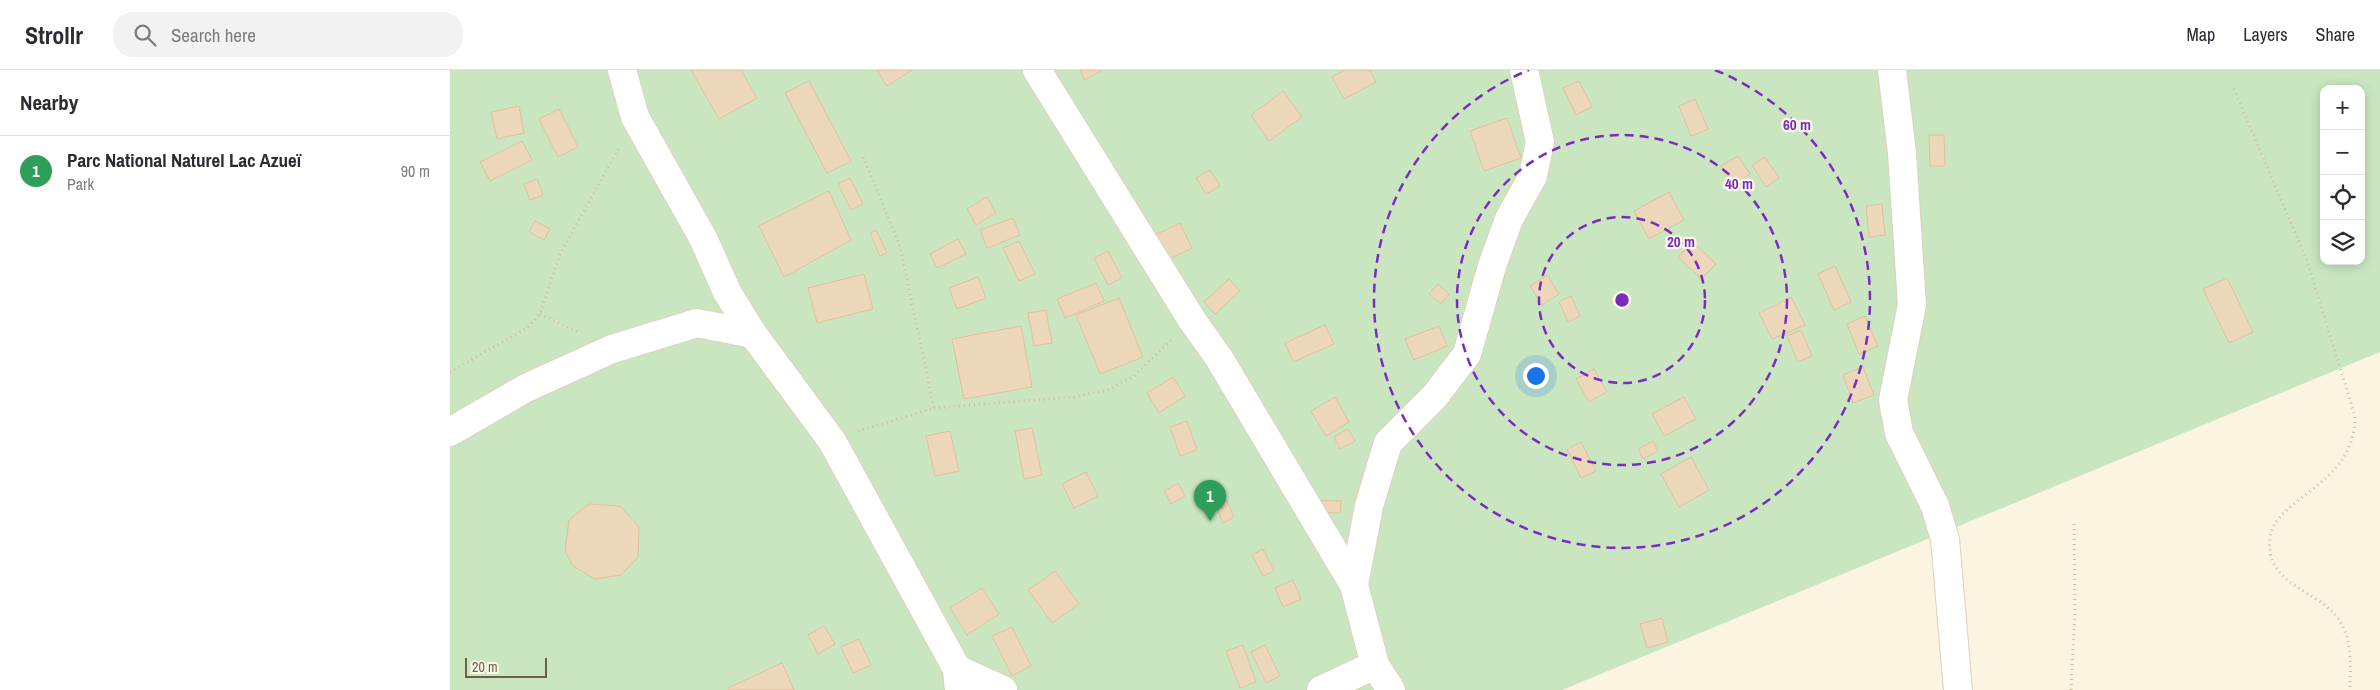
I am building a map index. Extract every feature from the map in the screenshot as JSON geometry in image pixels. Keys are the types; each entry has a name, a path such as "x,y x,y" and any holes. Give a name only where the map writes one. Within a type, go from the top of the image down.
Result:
{"street":[{"path":"622,70 635,117 704,240 722,280 753,334 832,441 958,679 1003,690"},
{"path":"1037,70 1192,320 1218,358 1354,585 1375,665 1390,690"},
{"path":"1354,585 1369,506 1388,442 1434,397 1467,354 1492,266 1509,219 1533,176 1540,142 1524,70"},
{"path":"1892,70 1902,153 1912,305 1893,400 1899,433 1935,506 1945,539 1958,690"},
{"path":"697,324 722,280"},
{"path":"450,432 526,388 612,349 697,324 753,334"},
{"path":"1321,690 1375,665"}],"path":[{"path":"2234,89 2307,260 2355,416 2355,433 2344,457 2324,482 2275,521 2269,538 2272,560 2283,578 2331,611 2339,619 2349,643 2350,690"},
{"path":"450,372 527,328 540,314 560,254 602,182 635,117"},
{"path":"862,154 900,246 934,408"},
{"path":"832,441 870,426 934,408 1074,397 1108,390 1134,376 1192,320"},
{"path":"2071,690 2075,611 2074,522"}],"green space":[{"path":"450,70 2380,70 2380,352 1562,690 450,690"}],"building":[{"path":"691,70 741,70 757,98 719,119"},
{"path":"877,70 912,70 887,86"},
{"path":"1080,70 1101,70 1101,71 1084,80"},
{"path":"1345,70 1370,70 1376,82 1344,99 1332,77"},
{"path":"809,81 851,161 827,173 785,93"},
{"path":"1579,81 1592,107 1576,115 1563,88"},
{"path":"1283,91 1302,117 1269,141 1251,115"},
{"path":"1695,99 1708,129 1691,136 1679,106"},
{"path":"519,106 524,133 497,139 491,112"},
{"path":"559,109 578,147 558,157 539,119"},
{"path":"1507,118 1521,158 1484,171 1470,131"},
{"path":"1929,135 1944,135 1945,166 1930,166"},
{"path":"522,141 532,160 490,181 480,162"},
{"path":"1738,156 1750,174 1732,185 1721,166"},
{"path":"1765,157 1779,178 1766,187 1752,165"},
{"path":"1210,170 1220,186 1206,194 1196,178"},
{"path":"850,178 863,204 851,210 838,184"},
{"path":"537,179 543,195 530,200 524,184"},
{"path":"829,191 851,240 784,277 759,226"},
{"path":"1669,192 1684,220 1649,239 1634,211"},
{"path":"987,197 996,213 976,225 967,209"},
{"path":"1882,204 1885,235 1869,237 1866,206"},
{"path":"1013,218 1020,235 987,248 980,230"},
{"path":"535,221 550,229 544,240 529,232"},
{"path":"1180,223 1192,248 1167,260 1155,235"},
{"path":"876,230 887,253 880,256 870,233"},
{"path":"958,239 966,254 937,268 930,254"},
{"path":"1019,241 1035,274 1019,281 1003,248"},
{"path":"1693,242 1716,264 1701,279 1678,257"},
{"path":"1108,251 1122,278 1108,285 1094,258"},
{"path":"1835,266 1851,302 1834,310 1818,274"},
{"path":"864,274 873,309 817,323 808,288"},
{"path":"1547,275 1559,294 1542,305 1530,286"},
{"path":"978,277 986,298 957,309 949,288"},
{"path":"2227,278 2253,332 2229,343 2203,289"},
{"path":"1229,279 1240,291 1215,314 1204,302"},
{"path":"1096,283 1104,301 1065,318 1057,299"},
{"path":"1438,284 1449,294 1441,304 1429,294"},
{"path":"1571,296 1580,316 1568,322 1559,302"},
{"path":"1791,297 1805,325 1772,339 1759,313"},
{"path":"1119,298 1143,357 1100,374 1076,315"},
{"path":"1046,310 1052,343 1034,346 1028,313"},
{"path":"1865,316 1878,346 1859,354 1847,324"},
{"path":"1325,325 1334,344 1293,362 1285,343"},
{"path":"1021,326 1032,387 964,399 952,339"},
{"path":"1439,326 1447,346 1414,360 1405,339"},
{"path":"1801,330 1812,356 1798,362 1787,336"},
{"path":"1863,367 1874,395 1853,403 1843,375"},
{"path":"1594,369 1607,392 1589,402 1576,379"},
{"path":"1173,377 1185,396 1159,413 1147,393"},
{"path":"1335,397 1349,422 1326,436 1311,411"},
{"path":"1684,397 1696,419 1664,436 1652,414"},
{"path":"1187,421 1197,450 1180,456 1170,427"},
{"path":"1032,428 1042,475 1024,479 1015,431"},
{"path":"1348,429 1355,441 1340,449 1334,437"},
{"path":"950,431 959,471 935,476 926,436"},
{"path":"1653,441 1658,451 1643,459 1638,449"},
{"path":"1581,442 1596,471 1581,478 1567,449"},
{"path":"1691,457 1709,490 1679,507 1661,474"},
{"path":"1086,472 1098,496 1074,508 1062,484"},
{"path":"1178,483 1185,496 1171,504 1164,491"},
{"path":"1224,494 1234,517 1223,523 1212,499"},
{"path":"1315,500 1341,501 1340,513 1315,512"},
{"path":"589,504 620,506 639,527 638,557 621,575 595,579 573,566 565,551 569,520"},
{"path":"1263,549 1274,571 1263,576 1252,555"},
{"path":"1055,571 1079,604 1052,623 1028,590"},
{"path":"1293,580 1301,599 1283,607 1275,588"},
{"path":"982,588 999,614 967,635 950,608"},
{"path":"1662,618 1668,642 1647,648 1640,624"},
{"path":"824,626 835,644 818,654 808,635"},
{"path":"1012,627 1031,666 1012,676 992,636"},
{"path":"859,639 871,665 853,673 841,647"},
{"path":"1243,645 1256,682 1240,688 1226,651"},
{"path":"1265,645 1280,676 1266,683 1251,652"},
{"path":"782,663 794,690 729,690 728,688"}],"place":[{"name":"Parc National Naturel Lac Azueï","path":"1210,521"}]}
